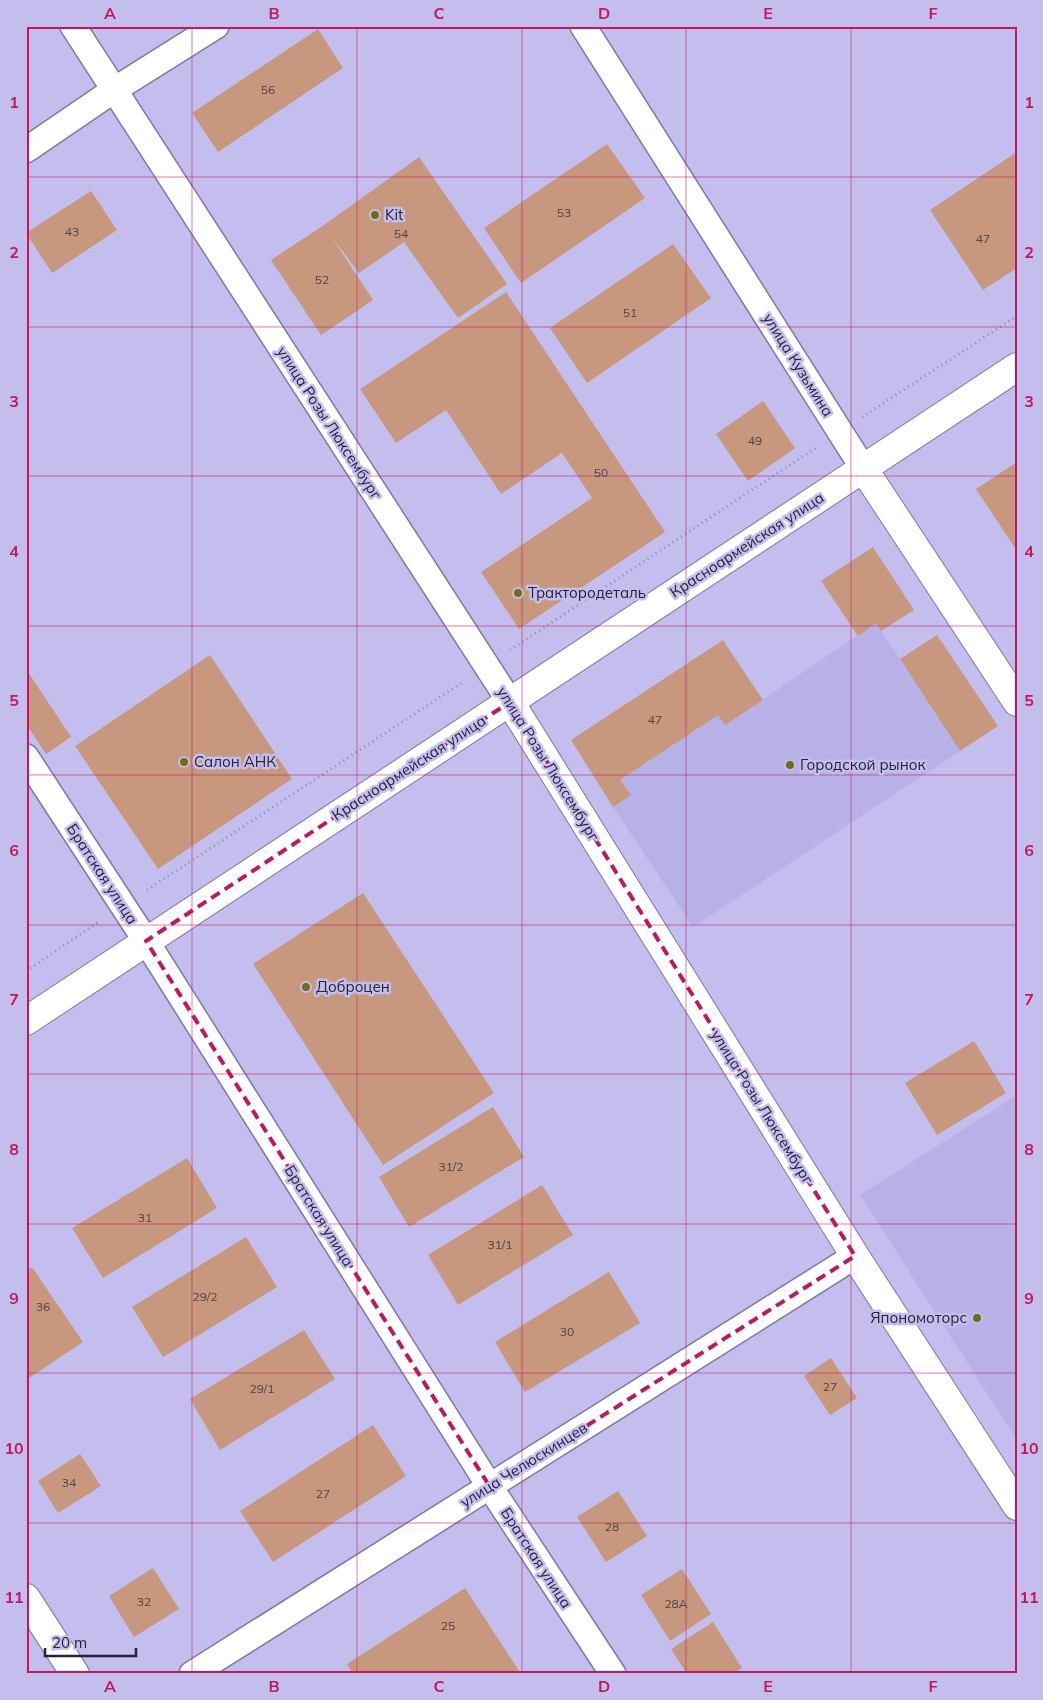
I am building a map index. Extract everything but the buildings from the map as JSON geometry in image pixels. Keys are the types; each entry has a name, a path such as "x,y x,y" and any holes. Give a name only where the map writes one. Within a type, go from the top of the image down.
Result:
{"street":[{"name":"улица Розы Люксембург","path":"72,26 510,702 855,1256 1017,1506"},
{"path":"26,150 114,90 216,26"},
{"name":"улица Кузьмина","path":"583,26 863,468 1017,702"},
{"name":"Красноармейская улица","path":"26,1021 1017,367"},
{"name":"Братская улица","path":"26,757 146,941 490,1487 613,1674"},
{"name":"улица Челюскинцев","path":"192,1674 855,1256"},
{"path":"26,1598 75,1674"}],"path":[{"path":"26,971 1017,316"}],"highlighted area":[{"path":"510,702 855,1256 490,1487 146,941"}],"shaded area":[{"name":"Городской рынок","path":"876,623 960,751 693,927 613,807 630,795 620,780 718,715 725,725"},
{"name":"Япономоторс","path":"1017,1095 1017,1440 860,1195"}],"place":[{"name":"Kit","path":"375,215"},
{"name":"Трактородеталь","path":"518,593"},
{"name":"Салон АНК","path":"184,762"},
{"name":"Городской рынок","path":"790,765"},
{"name":"Доброцен","path":"306,987"},
{"name":"Япономоторс","path":"977,1318"}]}
